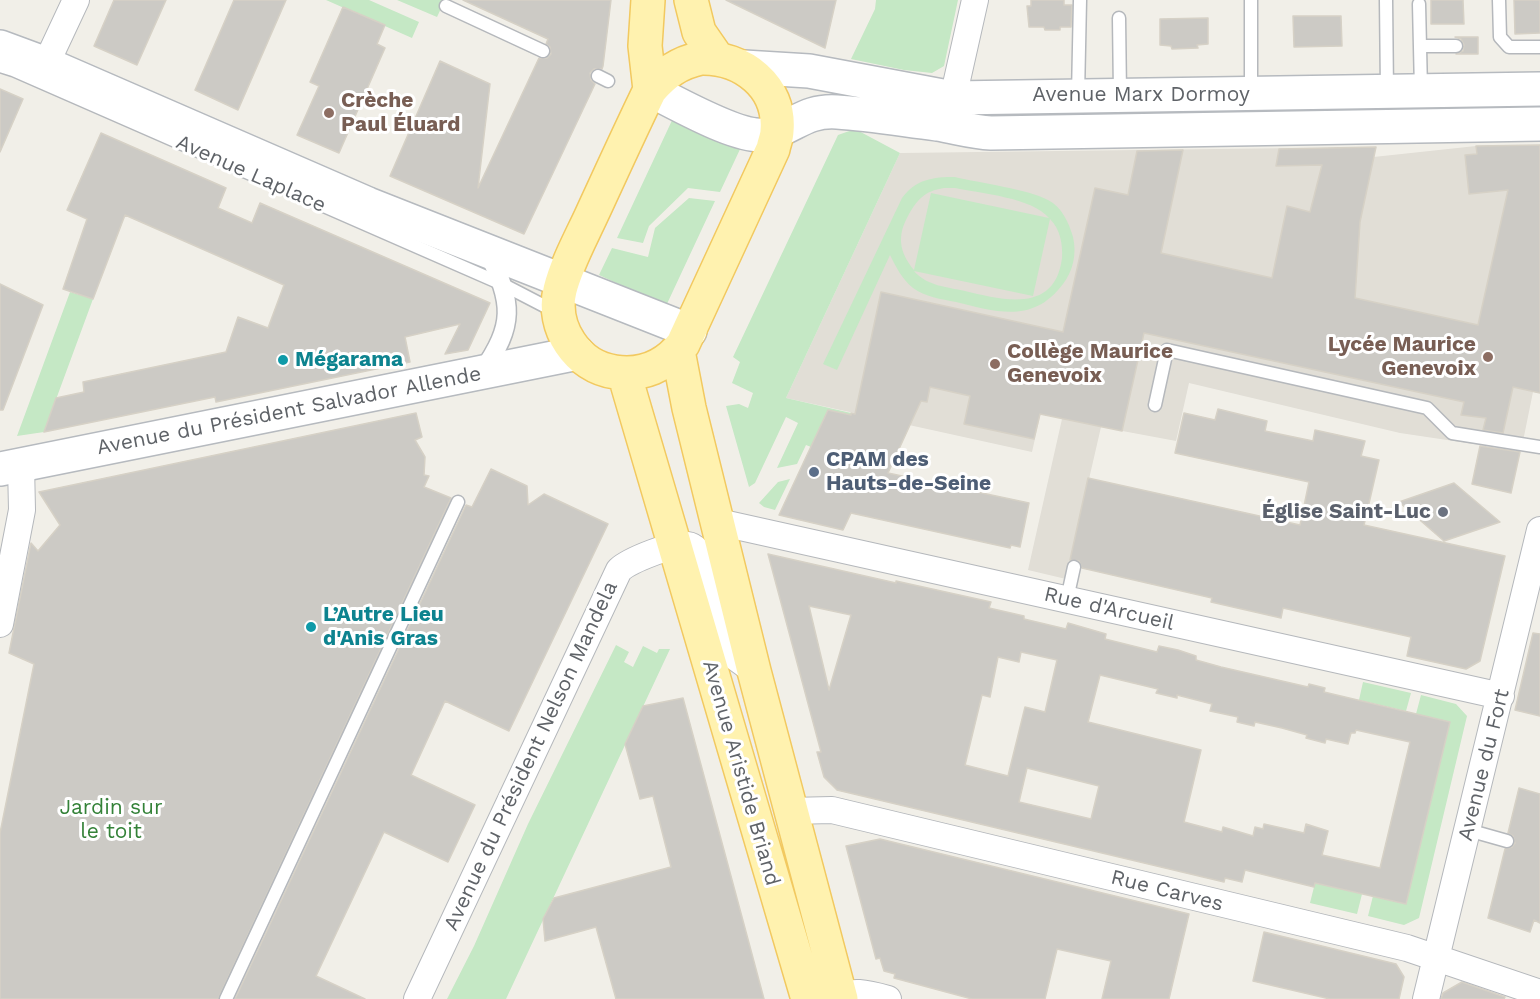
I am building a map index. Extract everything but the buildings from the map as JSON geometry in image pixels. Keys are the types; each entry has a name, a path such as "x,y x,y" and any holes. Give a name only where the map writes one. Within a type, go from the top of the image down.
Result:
{"main road":[{"path":"648,0 645,46 650,90"},
{"path":"691,0 699,32 730,63 760,81 770,95 776,115 777,130 773,149 684,341 669,359 648,370 624,374 598,367 578,353 565,334 559,314 560,291 578,244 650,90 664,74 675,66 701,58 730,63"},
{"name":"Avenue Laplace","path":"0,47 46,64 368,204 564,281 684,341"},
{"name":"Avenue Marx Dormoy","path":"730,63 809,71 951,112 969,131 991,133 1540,124"},
{"name":"Avenue Marx Dormoy","path":"650,90 745,134 767,135 802,117 822,112 951,112 1078,96 1540,89"},
{"name":"Avenue Aristide Briand","path":"684,341 689,408 753,671 837,998"},
{"name":"Avenue du Président Salvador Allende","path":"10,467 578,353"},
{"name":"Avenue Aristide Briand","path":"624,374 808,999"}],"street":[{"path":"46,64 76,0"},
{"path":"951,112 975,0"},
{"path":"482,372 506,331 507,315 502,284 488,251"},
{"path":"0,624 22,510 10,467"},
{"name":"Rue d'Arcueil","path":"718,522 1500,696"},
{"name":"Avenue du Fort","path":"1426,999 1540,530"},
{"name":"Avenue Aristide Briand","path":"675,547 690,546 699,553 728,652 753,671"},
{"name":"Avenue du Président Nelson Mandela","path":"417,999 619,570 633,560 675,547"},
{"name":"Rue Carves","path":"790,811 832,810 1387,944 1540,993"},
{"path":"837,998 862,992 888,999"}],"lane":[{"path":"1078,96 1080,0"},
{"path":"1251,0 1251,95"},
{"path":"1386,0 1387,92"},
{"path":"1499,0 1500,37 1509,47 1540,46"},
{"path":"1419,4 1421,92"},
{"path":"446,6 543,51"},
{"path":"1119,18 1120,96"},
{"path":"1420,46 1455,46"},
{"name":"Avenue Laplace","path":"0,66 502,284 559,314"},
{"path":"1155,405 1167,350 1427,408 1452,433 1540,447"},
{"path":"226,999 458,502"},
{"path":"1067,599 1074,567"},
{"path":"1468,830 1507,842"}],"shaded area":[{"path":"1540,145 1540,393 1533,392 1521,451 1400,433 1189,383 1176,441 1101,427 1066,579 1028,570 1062,419 1041,412 1032,452 786,398 900,153 1298,148 1299,165 1476,146"}],"green space":[{"path":"326,0 369,0 419,22 412,38"},
{"path":"397,0 445,0 437,17"},
{"path":"876,0 958,0 944,66 932,73 904,70 851,59 875,9"},
{"path":"675,114 742,145 720,192 688,188 649,226 643,243 617,238"},
{"path":"855,129 900,153 786,398 851,413 851,415 828,410 811,447 806,445 797,464 777,468 798,423 786,417 755,483 749,487 726,406 739,404 748,408 753,393 732,383 740,362 733,357 838,135"},
{"path":"947,177 1016,189 1053,203 1064,216 1074,243 1072,268 1063,284 1051,297 1027,310 1014,312 986,309 939,299 918,291 902,277 890,255 837,370 823,364 902,198 919,183","holes":["944,188 1005,197 1031,206 1049,218 931,193 914,270 905,257 901,244 904,223 922,197 931,191","1050,219 1060,237 1062,258 1057,276 1049,288 1038,295 1025,299 995,298 938,285 925,280 914,271 1033,296"]},
{"path":"689,198 715,201 666,306 599,275 612,248 648,257 655,228"},
{"path":"70,292 93,299 44,432 17,436"},
{"path":"790,479 775,510 759,503 778,482"},
{"path":"616,645 629,652 624,662 633,667 643,646 657,653 659,649 670,649 506,999 447,999 474,946 528,824"},
{"path":"1363,682 1411,693 1406,711 1359,700"},
{"path":"1421,695 1456,704 1467,716 1419,918 1404,925 1368,916 1373,896 1406,904 1449,722 1416,714"},
{"path":"1315,883 1362,894 1357,914 1310,903"}],"place":[{"name":"Crèche Paul Éluard","path":"329,113"},
{"name":"Lycée Maurice Genevoix","path":"1488,357"},
{"name":"Mégarama","path":"283,360"},
{"name":"Collège Maurice Genevoix","path":"995,364"},
{"name":"CPAM des Hauts-de-Seine","path":"814,472"},
{"name":"Église Saint-Luc","path":"1443,512"},
{"name":"L’Autre Lieu d'Anis Gras","path":"311,627"}],"park label":[{"name":"Jardin sur le toit","path":"111,820"}]}
